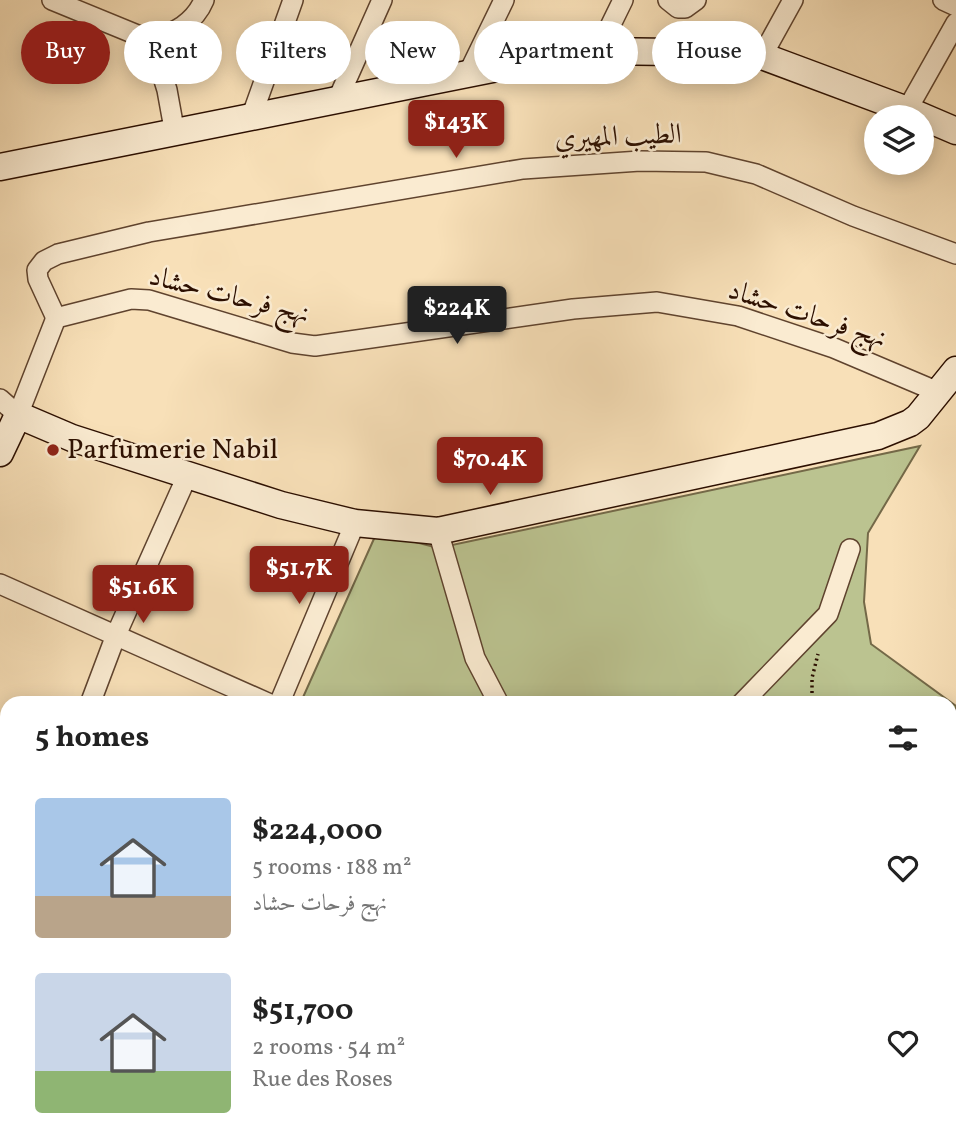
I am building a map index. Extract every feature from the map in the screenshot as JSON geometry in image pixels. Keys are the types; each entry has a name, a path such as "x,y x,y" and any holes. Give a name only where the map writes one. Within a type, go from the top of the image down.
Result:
{"street":[{"path":"52,0 124,30"},
{"path":"190,21 204,0"},
{"path":"251,118 293,0"},
{"path":"337,101 382,0"},
{"path":"468,74 504,0"},
{"path":"612,21 623,0"},
{"path":"668,0 678,8 685,8 696,0"},
{"path":"766,49 793,0"},
{"path":"943,0 956,6"},
{"path":"910,105 956,23"},
{"path":"766,57 894,105"},
{"path":"0,167 474,73"},
{"path":"165,84 175,134"},
{"path":"934,122 956,131"},
{"name":"الطيب المهيري","path":"56,318 38,279 37,270 44,261 58,254 149,232 523,169 640,161 706,162 756,174 853,216 956,254"},
{"name":"نهج فرحات حشاد","path":"56,318 131,299 149,300 292,343 315,346 573,309 657,302 738,316 834,348 938,392"},
{"path":"0,453 9,407 56,318"},
{"path":"9,407 72,438 281,505 355,523 438,531 878,436 910,424 956,370"},
{"path":"93,696 188,474"},
{"path":"282,696 355,523"},
{"path":"438,531 475,658 495,696"},
{"path":"749,696 828,614 850,549"},
{"path":"0,584 252,696"}],"path":[{"path":"812,696 812,678 818,652"}],"green space":[{"path":"920,446 868,533 864,602 871,644 942,696 304,696 377,532 438,548"}],"place":[{"name":"Parfumerie Nabil","path":"53,450"}]}
